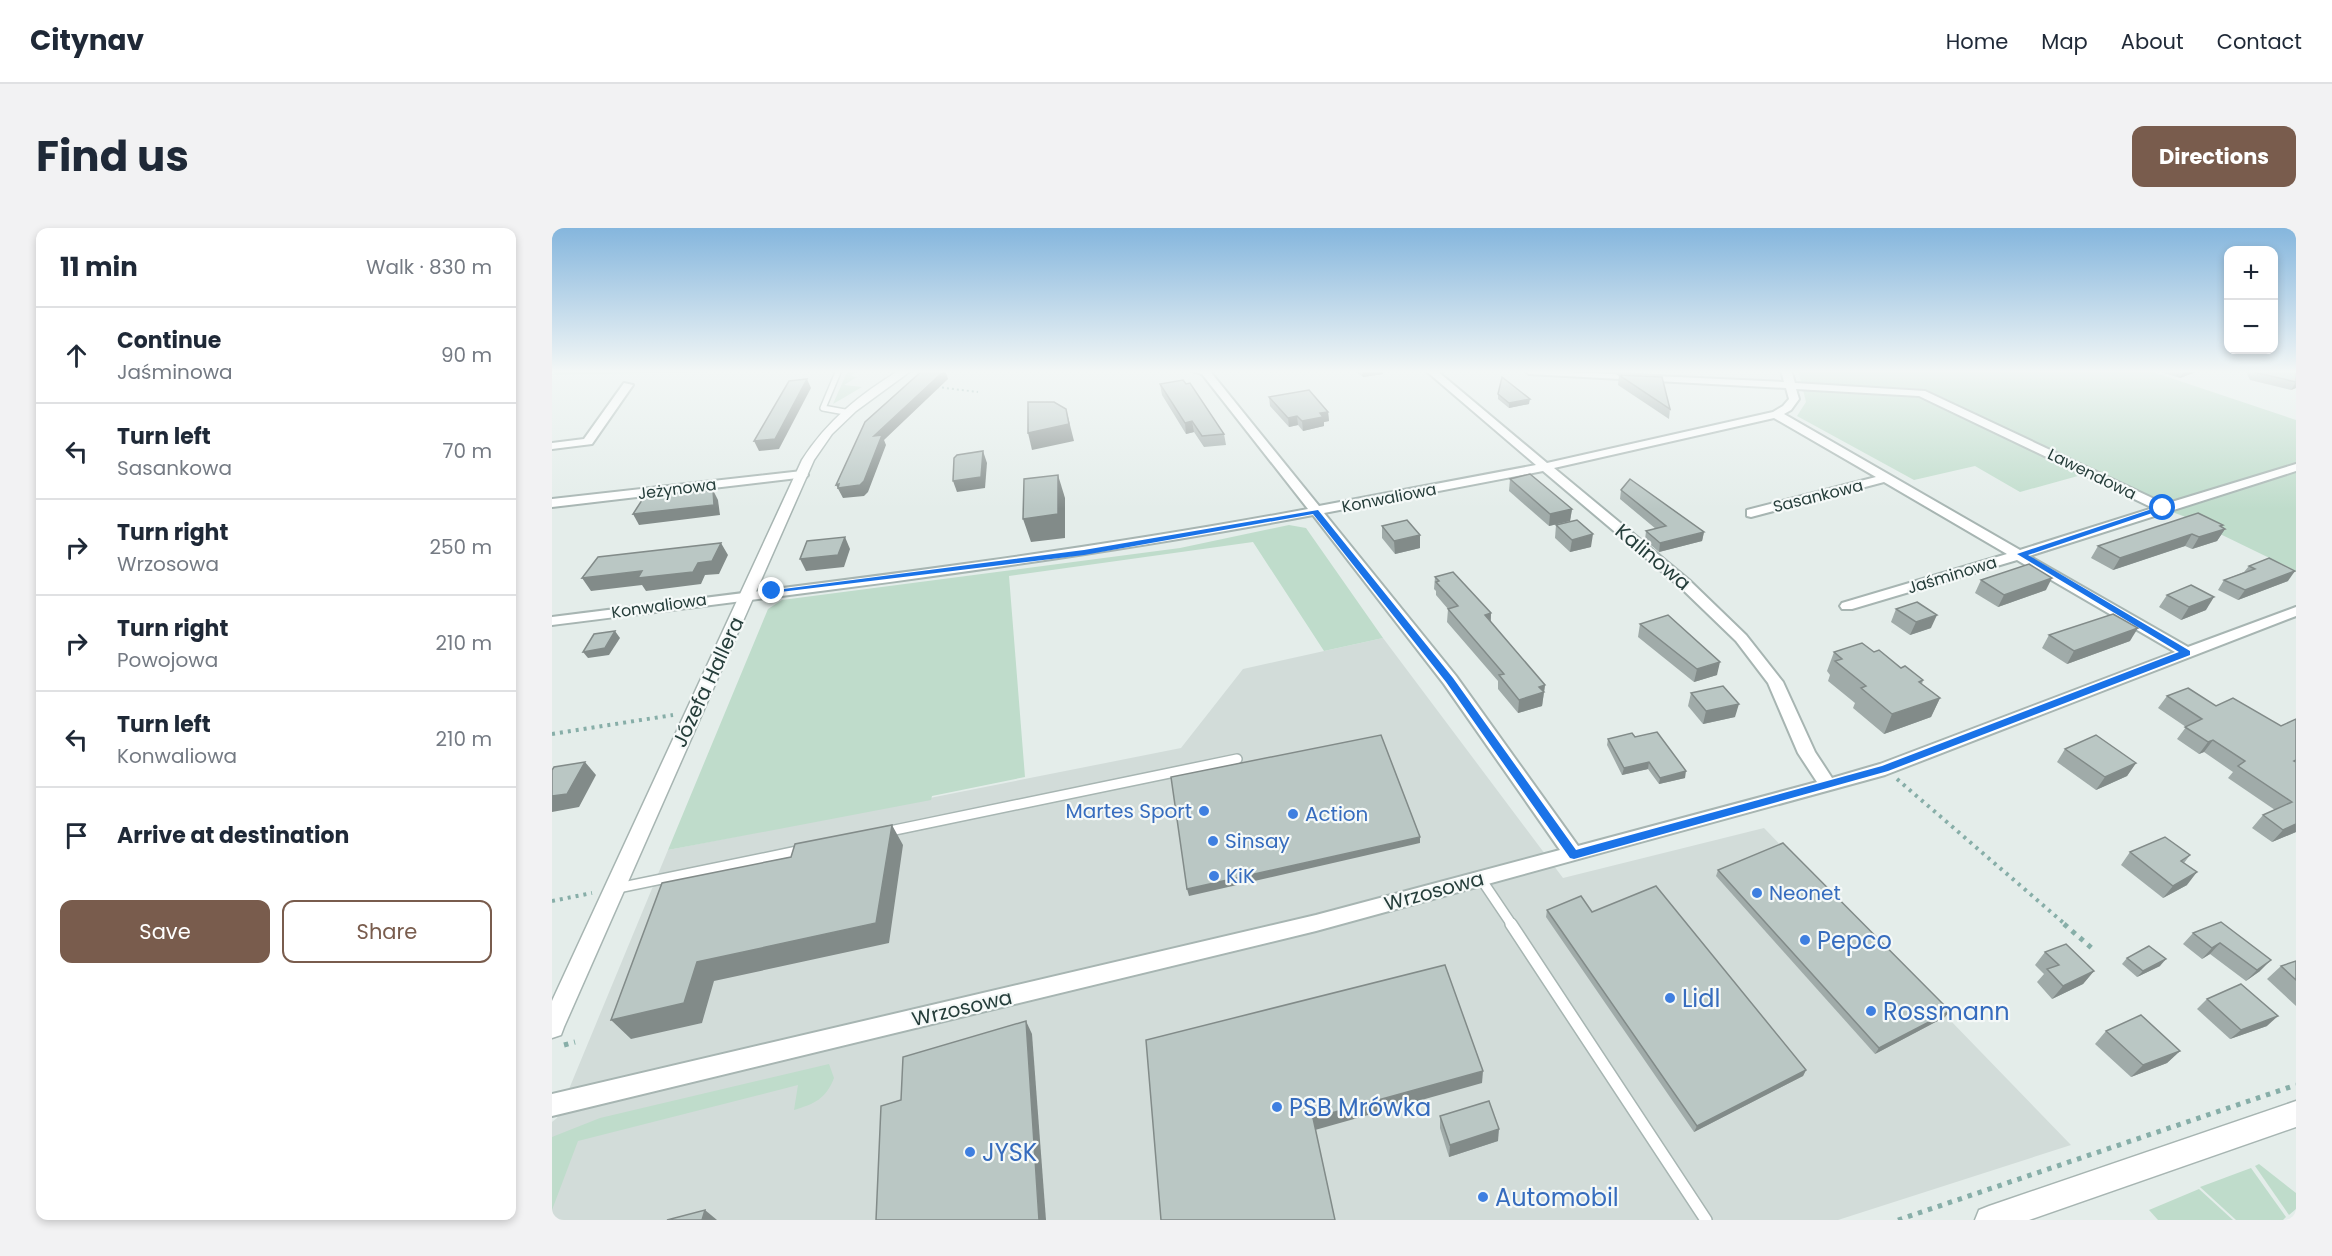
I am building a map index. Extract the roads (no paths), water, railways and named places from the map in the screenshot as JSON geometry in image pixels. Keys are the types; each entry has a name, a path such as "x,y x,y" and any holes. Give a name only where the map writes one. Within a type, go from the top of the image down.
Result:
{"street":[{"path":"552,446 588,442 606,416"},
{"name":"Józefa Hallera","path":"552,1027 802,475 819,441 841,416"},
{"path":"1240,416 1450,680 1574,855"},
{"name":"Kalinowa","path":"1485,416 1684,583 1741,638 1775,682 1810,759 1828,785"},
{"name":"Konwaliowa","path":"552,621 748,594 1084,553 1315,512 1545,467 1766,416"},
{"name":"Sasankowa","path":"1780,416 2021,554 2187,653"},
{"name":"Lawendowa","path":"1975,416 2163,508"},
{"name":"Jaśminowa","path":"1847,606 2296,467"},
{"name":"Jeżynowa","path":"552,503 802,475"},
{"name":"Sasankowa","path":"1750,513 1886,478"},
{"name":"Wrzosowa","path":"552,1105 1316,923 1885,769 2296,611"},
{"path":"1989,1220 2296,1113"}],"lane":[{"path":"872,835 1237,759"},
{"path":"615,888 814,847"},
{"path":"1481,879 1706,1220"}],"place":[{"name":"Martes Sport","path":"1204,811"},
{"name":"Action","path":"1293,814"},
{"name":"Sinsay","path":"1213,841"},
{"name":"KiK","path":"1214,876"},
{"name":"Neonet","path":"1757,893"},
{"name":"Pepco","path":"1805,940"},
{"name":"Lidl","path":"1670,998"},
{"name":"Rossmann","path":"1871,1011"},
{"name":"PSB Mrówka","path":"1277,1107"},
{"name":"JYSK","path":"970,1152"},
{"name":"Automobil","path":"1483,1197"}]}
